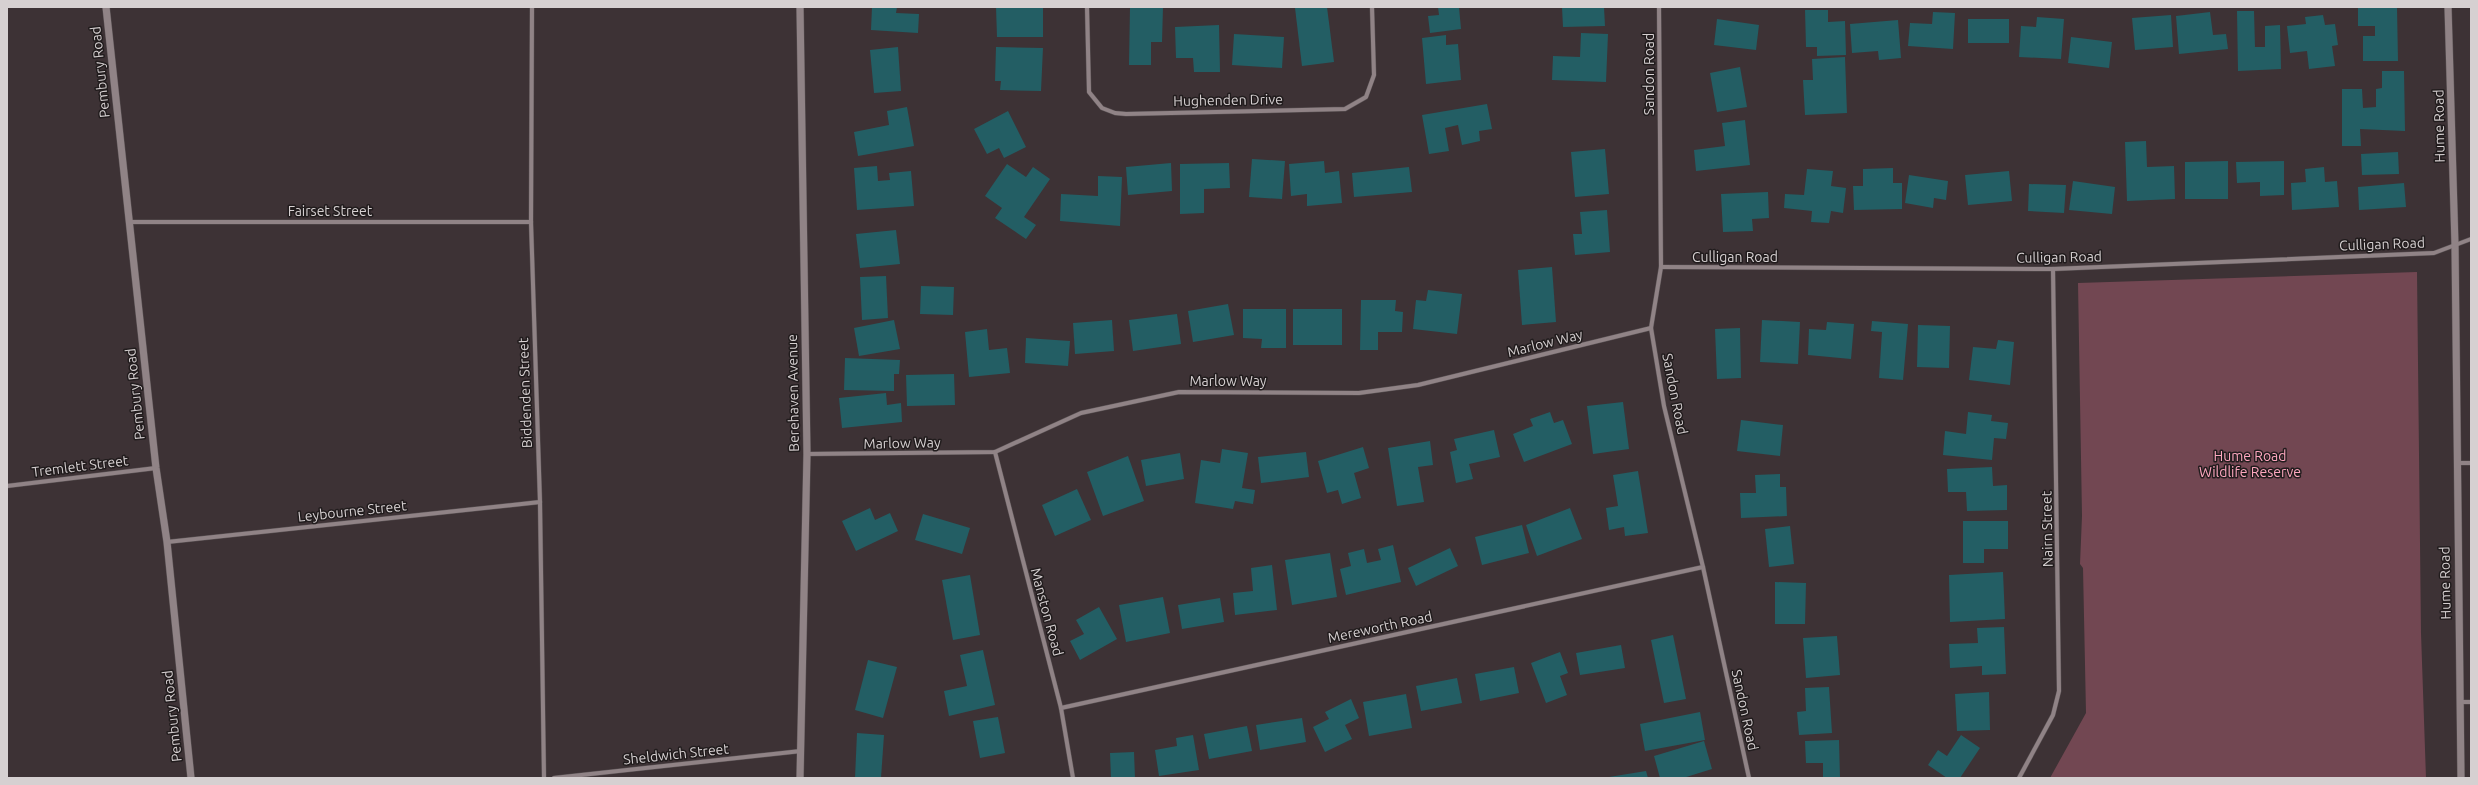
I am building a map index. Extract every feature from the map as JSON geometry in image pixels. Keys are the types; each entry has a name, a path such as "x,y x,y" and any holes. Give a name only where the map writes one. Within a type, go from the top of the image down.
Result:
{"street":[{"name":"Pembury Road","path":"106,7 156,468 167,542 191,778"},
{"name":"Biddenden Street","path":"532,7 531,222 540,502 544,778"},
{"name":"Berehaven Avenue","path":"800,7 807,454 800,778"},
{"name":"Hughenden Drive","path":"1087,7 1089,92 1102,108 1126,114 1344,109 1366,98 1374,75 1372,7"},
{"name":"Sandon Road","path":"1659,7 1662,267 1651,328 1664,406 1703,566 1749,778"},
{"name":"Hume Road","path":"2448,7 2455,244 2462,778"},
{"name":"Fairset Street","path":"129,222 531,222"},
{"path":"2455,244 2471,239"},
{"name":"Culligan Road","path":"1662,267 2053,270 2434,253 2455,244"},
{"name":"Nairn Street","path":"2019,778 2053,715 2059,690 2053,270"},
{"name":"Marlow Way","path":"807,454 994,452 1081,413 1180,392 1359,393 1418,385 1651,328"},
{"name":"Manston Road","path":"994,452 1061,708 1073,778"},
{"path":"2457,463 2471,463"},
{"name":"Tremlett Street","path":"7,486 156,468"},
{"name":"Leybourne Street","path":"167,542 540,502"},
{"name":"Mereworth Road","path":"1061,708 1703,566"},
{"path":"2460,702 2471,702"},
{"name":"Sheldwich Street","path":"554,778 801,752"}],"green space":[{"name":"Hume Road Wildlife Reserve","path":"2417,272 2421,633 2426,778 2050,778 2086,713 2083,568 2080,564 2082,516 2078,283"}],"building":[{"path":"872,7 897,7 896,13 919,14 918,33 871,30"},
{"path":"996,7 1043,7 1043,37 997,37"},
{"path":"1130,7 1163,7 1162,42 1151,42 1151,65 1129,65"},
{"path":"1327,7 1334,62 1302,66 1295,8"},
{"path":"1438,7 1459,7 1461,29 1430,33 1428,16 1439,15"},
{"path":"1562,7 1604,7 1605,26 1563,27"},
{"path":"2358,7 2397,7 2398,61 2363,61 2363,36 2375,36 2375,26 2358,26"},
{"path":"1805,10 1828,10 1828,22 1845,21 1846,55 1817,56 1817,47 1806,47"},
{"path":"2237,11 2254,11 2255,47 2265,47 2265,26 2280,25 2281,69 2238,71"},
{"path":"1933,12 1955,13 1953,49 1908,46 1910,23 1932,24"},
{"path":"2210,12 2213,35 2226,34 2228,49 2179,54 2176,16"},
{"path":"2171,15 2173,47 2135,50 2132,18"},
{"path":"2323,15 2325,25 2335,24 2338,45 2332,46 2335,66 2309,69 2307,51 2290,53 2287,26 2306,24 2305,17"},
{"path":"2037,17 2064,19 2061,59 2019,57 2021,26 2036,27"},
{"path":"1717,19 1759,25 1756,50 1714,45"},
{"path":"1968,19 2009,19 2009,43 1968,43"},
{"path":"1898,20 1901,58 1879,60 1878,51 1852,53 1850,24"},
{"path":"1219,25 1220,72 1194,72 1193,58 1176,58 1175,27"},
{"path":"1581,33 1608,34 1606,82 1552,80 1553,56 1580,57"},
{"path":"1234,34 1284,37 1282,68 1232,65"},
{"path":"1446,35 1446,45 1458,44 1461,80 1426,84 1422,38"},
{"path":"2071,37 2112,42 2109,68 2068,63"},
{"path":"898,47 901,91 874,93 870,50"},
{"path":"996,47 1043,48 1041,91 1000,90 1001,81 995,81"},
{"path":"1845,57 1847,113 1805,115 1803,80 1813,80 1812,59"},
{"path":"1740,67 1747,107 1717,112 1710,73"},
{"path":"2382,71 2404,71 2405,131 2360,129 2361,146 2342,146 2342,89 2362,89 2363,108 2376,107 2376,89 2382,88"},
{"path":"1487,104 1492,129 1479,131 1480,141 1462,145 1458,125 1445,128 1449,151 1429,154 1422,115"},
{"path":"907,107 914,146 858,156 854,132 889,125 887,111"},
{"path":"1008,111 1026,147 1004,158 999,148 987,154 974,129"},
{"path":"1745,120 1750,165 1696,171 1694,150 1725,146 1722,123"},
{"path":"2146,141 2147,167 2174,166 2175,199 2127,201 2125,142"},
{"path":"1605,149 1609,194 1575,197 1571,152"},
{"path":"2398,152 2399,174 2362,175 2361,154"},
{"path":"1252,159 1285,161 1282,199 1249,197"},
{"path":"1324,161 1325,173 1339,171 1342,203 1307,206 1307,194 1291,196 1289,164"},
{"path":"2228,161 2228,199 2185,199 2185,162"},
{"path":"2284,161 2284,195 2260,196 2260,182 2237,183 2236,162"},
{"path":"1171,163 1172,191 1128,195 1126,167"},
{"path":"1229,163 1230,188 1204,189 1204,213 1180,214 1180,164"},
{"path":"1007,164 1026,177 1033,167 1050,179 1024,217 1036,225 1026,239 995,218 1002,208 985,196"},
{"path":"877,166 878,181 890,180 889,173 911,171 914,206 857,210 854,168"},
{"path":"1409,167 1412,192 1354,197 1352,173"},
{"path":"2324,167 2325,182 2337,181 2339,207 2292,210 2291,183 2306,182 2305,169"},
{"path":"1893,168 1893,183 1902,183 1902,209 1854,210 1853,186 1863,186 1863,169"},
{"path":"1807,169 1833,171 1831,186 1846,188 1843,213 1831,211 1829,223 1811,222 1812,211 1784,208 1785,194 1804,195"},
{"path":"2009,171 2012,201 1968,205 1965,175"},
{"path":"1909,175 1948,181 1946,200 1934,198 1933,208 1905,203"},
{"path":"1098,176 1122,177 1120,226 1060,221 1061,194 1098,196"},
{"path":"2073,181 2115,187 2112,214 2069,210"},
{"path":"2404,183 2406,207 2359,210 2358,187"},
{"path":"2029,184 2066,185 2064,213 2028,211"},
{"path":"1768,192 1769,218 1752,219 1753,231 1723,232 1721,194"},
{"path":"1607,210 1610,252 1575,255 1573,234 1582,234 1580,212"},
{"path":"896,230 900,264 860,268 856,234"},
{"path":"1552,267 1556,322 1522,325 1518,270"},
{"path":"886,276 888,318 862,320 860,277"},
{"path":"921,286 954,287 953,315 920,314"},
{"path":"1428,290 1462,294 1457,334 1413,329 1416,300 1426,301"},
{"path":"1361,300 1396,300 1395,311 1403,312 1402,332 1378,332 1378,350 1360,350"},
{"path":"1228,304 1234,335 1193,342 1188,311"},
{"path":"1243,309 1286,309 1286,348 1261,348 1262,339 1243,338"},
{"path":"1293,309 1342,309 1342,345 1293,345"},
{"path":"1177,314 1181,344 1133,351 1129,320"},
{"path":"894,320 900,349 859,356 854,328"},
{"path":"1112,320 1114,351 1075,354 1073,323"},
{"path":"1762,320 1800,322 1798,364 1760,362"},
{"path":"1872,321 1908,324 1903,380 1879,378 1882,332 1871,331"},
{"path":"1827,322 1854,324 1851,359 1808,355 1809,329 1826,330"},
{"path":"1918,325 1950,326 1949,368 1917,367"},
{"path":"1740,328 1741,378 1717,379 1715,329"},
{"path":"987,329 989,350 1007,348 1010,373 969,377 965,332"},
{"path":"1026,338 1070,341 1068,366 1025,363"},
{"path":"1998,340 2014,342 2010,385 1969,380 1973,347 1996,349"},
{"path":"845,358 900,360 899,374 894,374 894,391 844,390"},
{"path":"954,374 955,405 907,406 906,375"},
{"path":"886,393 887,405 901,403 902,422 842,428 839,398"},
{"path":"1623,402 1629,449 1593,454 1587,406"},
{"path":"1550,412 1554,423 1563,420 1572,444 1524,462 1513,434 1533,426 1530,419"},
{"path":"1968,412 1992,415 1991,421 2008,423 2006,439 1994,438 1992,460 1943,455 1945,431 1966,434"},
{"path":"1741,420 1783,425 1780,456 1737,451"},
{"path":"1494,430 1500,457 1469,464 1473,479 1456,483 1450,452 1457,450 1454,439"},
{"path":"1430,441 1433,465 1418,467 1424,502 1397,506 1388,448"},
{"path":"1363,447 1369,468 1354,473 1361,498 1342,504 1338,490 1327,493 1318,461"},
{"path":"1222,449 1248,453 1242,488 1255,490 1253,504 1235,501 1233,509 1195,503 1201,460 1220,463"},
{"path":"1306,452 1309,477 1261,483 1258,457"},
{"path":"1180,453 1184,479 1146,486 1141,460"},
{"path":"1128,456 1144,501 1103,516 1087,472"},
{"path":"1992,467 1993,486 2007,485 2007,510 1967,511 1966,492 1948,492 1947,469"},
{"path":"1638,471 1648,533 1625,536 1624,527 1609,530 1606,508 1618,506 1613,475"},
{"path":"1780,474 1780,487 1786,487 1787,516 1741,518 1740,493 1756,493 1755,475"},
{"path":"1077,489 1091,520 1055,536 1042,505"},
{"path":"870,508 875,520 890,513 898,531 856,551 842,521"},
{"path":"1570,508 1582,539 1537,556 1526,525"},
{"path":"923,514 970,528 962,554 915,540"},
{"path":"1963,521 2008,521 2008,549 1984,549 1984,563 1963,563"},
{"path":"1522,525 1529,553 1482,565 1475,537"},
{"path":"1790,526 1794,564 1769,567 1765,529"},
{"path":"1393,545 1401,582 1346,595 1340,569 1351,566 1348,553 1364,549 1367,563 1381,560 1378,549"},
{"path":"1450,548 1458,566 1416,586 1408,568"},
{"path":"1330,553 1337,597 1292,605 1285,560"},
{"path":"1272,565 1277,610 1235,615 1233,593 1253,591 1251,568"},
{"path":"2003,572 2005,619 1950,622 1949,575"},
{"path":"970,575 980,635 953,640 942,580"},
{"path":"1775,582 1806,583 1805,624 1775,624"},
{"path":"1163,597 1170,633 1126,642 1119,605"},
{"path":"1220,598 1224,622 1182,629 1178,605"},
{"path":"1099,607 1117,639 1080,660 1070,641 1084,634 1076,620"},
{"path":"2004,627 2006,674 1982,675 1982,666 1950,668 1949,644 1978,643 1977,628"},
{"path":"1673,635 1686,699 1664,703 1651,640"},
{"path":"1837,636 1840,675 1806,678 1803,638"},
{"path":"1621,645 1625,668 1580,675 1576,653"},
{"path":"983,650 995,705 949,716 944,691 967,686 960,655"},
{"path":"1560,652 1568,673 1560,676 1567,695 1546,703 1531,663"},
{"path":"868,660 897,667 883,718 855,710"},
{"path":"1514,667 1519,693 1480,701 1475,674"},
{"path":"1457,678 1462,703 1421,711 1416,686"},
{"path":"1829,687 1832,733 1799,735 1797,712 1806,711 1805,688"},
{"path":"1989,692 1990,730 1957,731 1955,694"},
{"path":"1406,694 1412,728 1369,736 1363,702"},
{"path":"1351,699 1359,718 1345,725 1352,739 1325,752 1313,727 1329,719 1325,712"},
{"path":"1700,712 1705,740 1645,751 1640,724"},
{"path":"998,717 1005,753 980,758 973,721"},
{"path":"1302,718 1306,742 1260,750 1256,725"},
{"path":"1247,726 1252,751 1209,759 1204,734"},
{"path":"857,733 884,735 881,778 855,778"},
{"path":"1193,735 1199,770 1159,776 1155,750 1177,746 1176,738"},
{"path":"1961,735 1980,748 1960,778 1947,778 1928,765 1938,750 1947,756"},
{"path":"1839,740 1840,778 1823,778 1823,763 1806,763 1805,741"},
{"path":"1704,741 1712,769 1683,778 1660,778 1654,756"},
{"path":"1134,752 1135,778 1111,778 1110,753"},
{"path":"1646,771 1648,778 1609,778 1609,777"}]}
